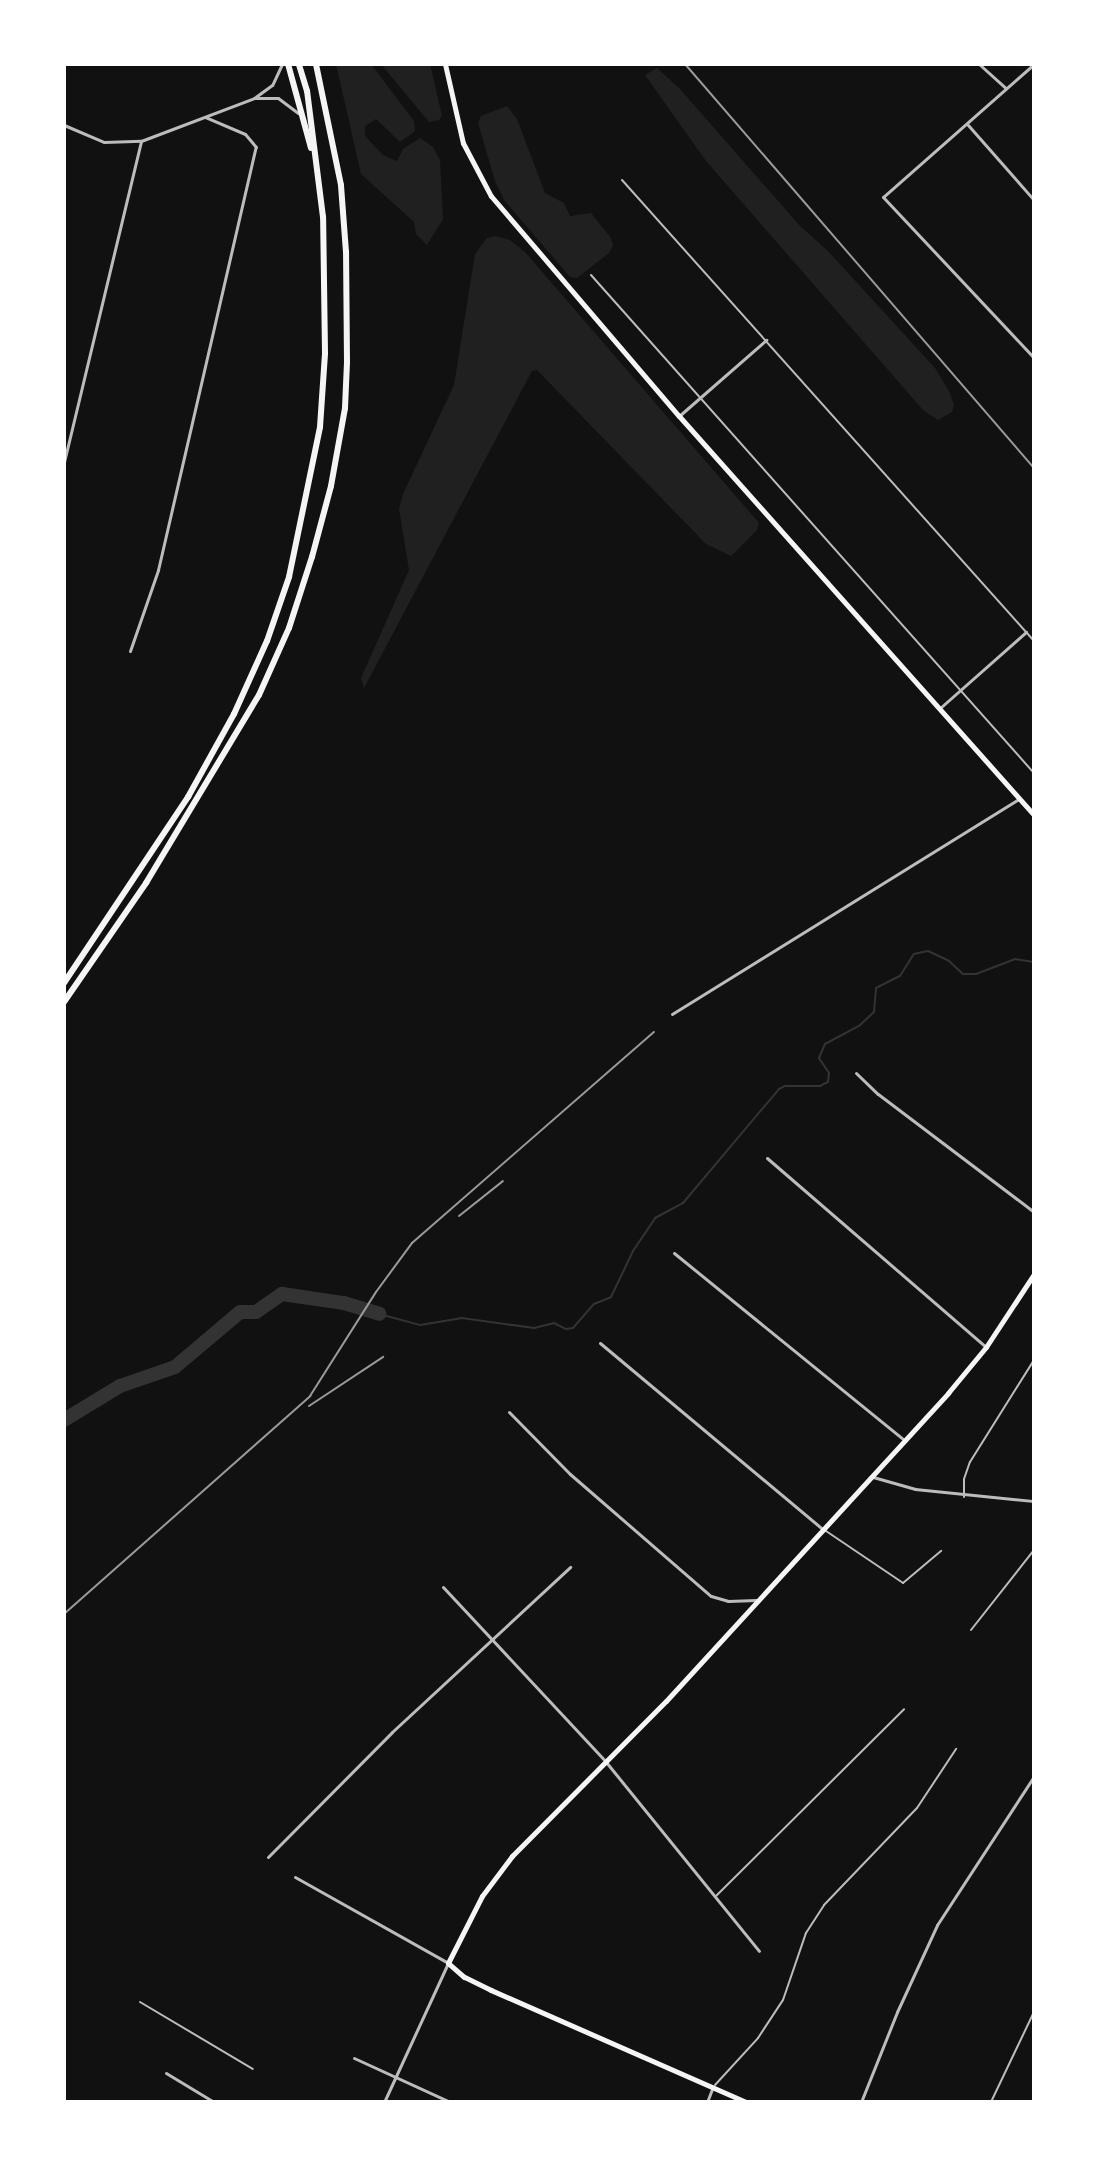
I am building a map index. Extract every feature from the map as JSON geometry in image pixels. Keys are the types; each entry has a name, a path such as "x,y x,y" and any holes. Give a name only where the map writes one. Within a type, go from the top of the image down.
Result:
{"highway":[{"path":"285,64 317,170"},
{"path":"66,979 188,797 234,714 267,641 289,577 320,427 326,249 307,91 299,64"},
{"path":"64,1002 146,883 259,695 289,628 331,486 345,408 346,252 341,185 317,64"}],"main road":[{"path":"445,64 467,157 478,178 511,221 679,416 1034,815"},
{"path":"746,2102 491,1990 464,1977 448,1963 496,1875 760,1600 873,1477 986,1347 1034,1274"}],"street":[{"path":"64,125 104,142 141,141 254,98 272,85 285,64"},
{"path":"979,64 1007,89"},
{"path":"1034,64 883,197 1034,358"},
{"path":"254,98 278,98 303,118"},
{"path":"130,651 158,570 256,147 245,134 205,117"},
{"path":"968,124 1034,200"},
{"path":"64,462 141,141"},
{"path":"679,416 766,340"},
{"path":"940,708 1026,632"},
{"path":"672,1014 1019,799"},
{"path":"856,1073 878,1094 1034,1212"},
{"path":"767,1158 986,1347"},
{"path":"674,1253 905,1441"},
{"path":"600,1343 825,1530"},
{"path":"509,1412 570,1474 711,1596 728,1601 760,1600"},
{"path":"873,1477 915,1489 964,1497 1034,1501"},
{"path":"268,1857 392,1732 570,1567"},
{"path":"443,1587 606,1762 759,1951"},
{"path":"861,2102 937,1925 1034,1776"},
{"path":"295,1877 448,1963 384,2102"},
{"path":"354,2058 450,2102"},
{"path":"166,2073 214,2102"},
{"path":"707,2102 712,2089"}],"lane":[{"path":"622,180 1034,641"},
{"path":"591,275 1034,773"},
{"path":"964,1497 970,1462 1034,1360"},
{"path":"825,1530 903,1583 941,1551"},
{"path":"971,1630 1034,1550"},
{"path":"715,1897 904,1709"},
{"path":"712,2089 758,2038 783,2000 806,1933 824,1905 917,1808 956,1749"},
{"path":"140,2002 253,2069"},
{"path":"991,2102 1034,2012"}],"shaded area":[{"path":"336,64 371,64 414,121 415,131 400,142 376,119 365,126 365,136 383,155 397,161 403,149 420,138 433,147 440,160 443,219 427,245 416,234 414,222 361,174"},
{"path":"381,64 430,64 442,116 439,120 429,122"},
{"path":"657,68 680,89 800,226 828,251 935,368 949,391 954,405 952,412 938,420 923,410 706,161 645,75"},
{"path":"507,106 517,119 545,193 564,203 570,216 591,213 611,238 613,246 609,253 577,278 570,277 504,200 495,181 478,123 481,116"},
{"path":"495,236 510,240 525,252 759,523 757,530 731,556 706,544 537,370 532,371 364,688 361,678 409,570 399,509 403,494 454,385 475,254 487,238"}],"waterway":[{"path":"379,1314 420,1325 462,1318 534,1328 554,1323 566,1329 573,1328 594,1304 611,1297 633,1251 655,1218 683,1203 779,1089 785,1086 820,1086 828,1082 829,1073 819,1058 825,1044 860,1025 874,1012 876,988 900,976 914,954 928,951 949,961 963,974 976,974 1015,959 1034,962"},
{"path":"64,1420 120,1386 175,1367 240,1312 256,1312 282,1294 344,1303 379,1314"}],"railway":[{"path":"685,64 1034,468"},
{"path":"64,1614 310,1396 376,1292 412,1243 654,1032"},
{"path":"459,1216 503,1181"},
{"path":"309,1406 383,1357"},
{"path":"1032,2102 1034,2098"}]}
